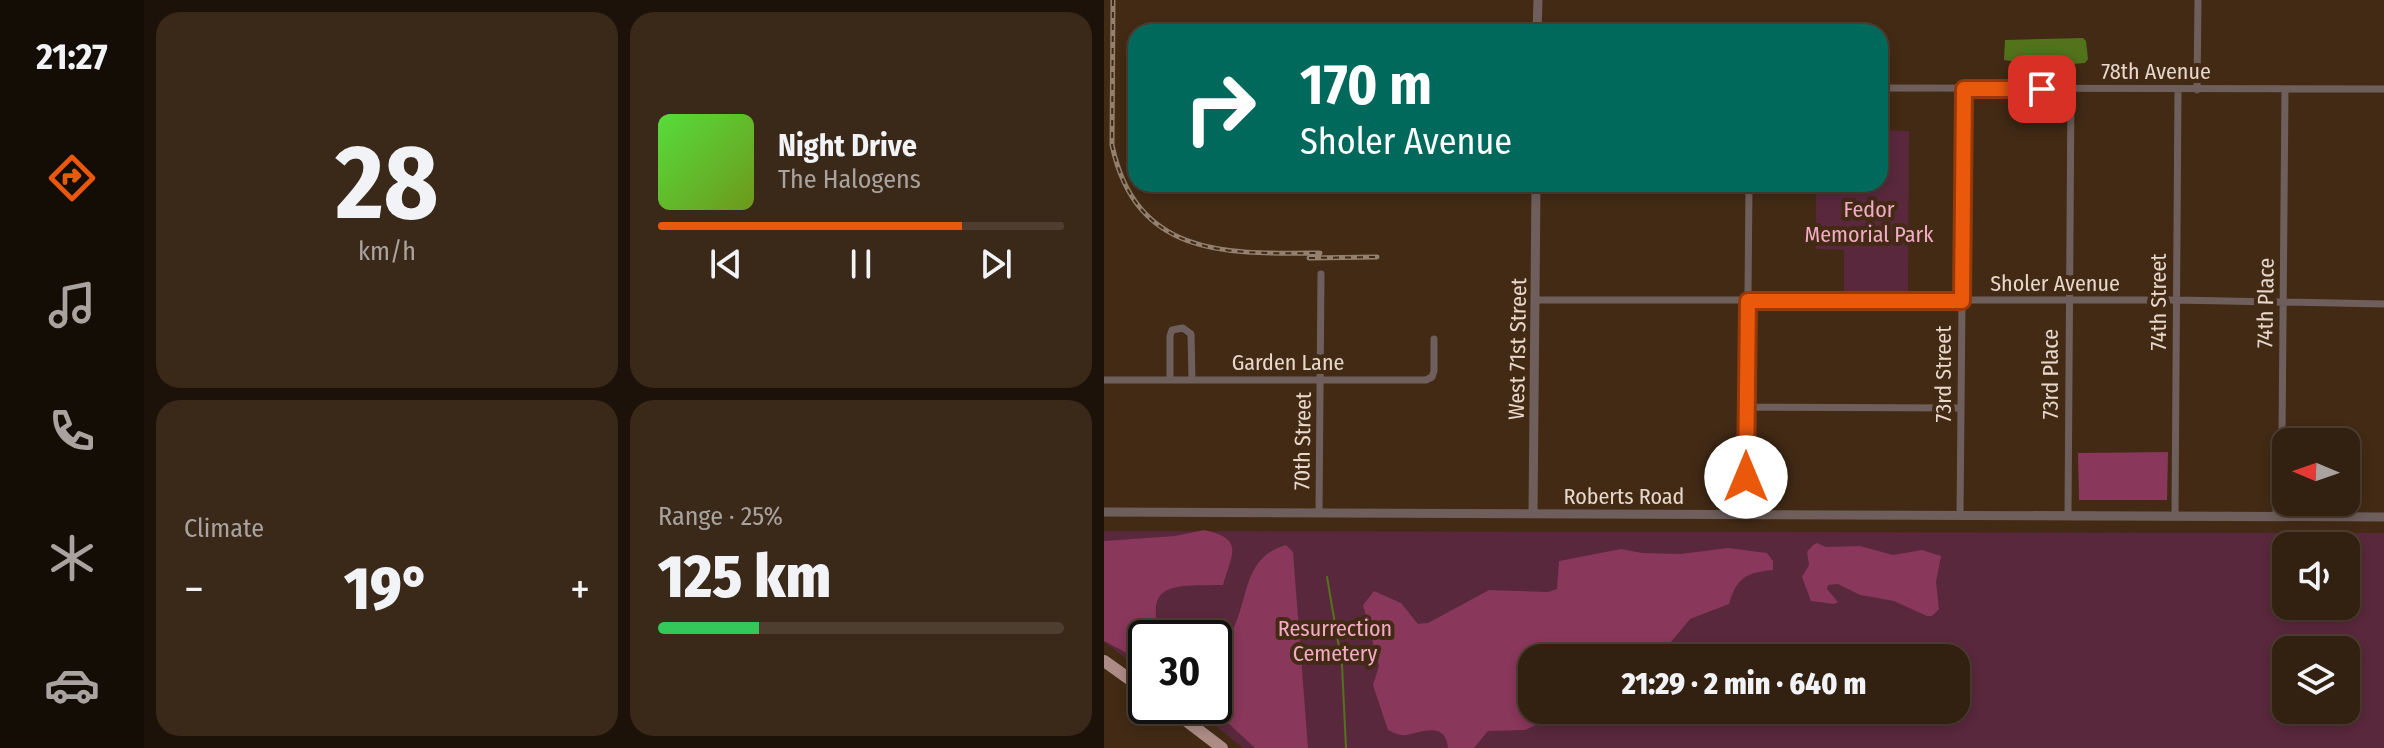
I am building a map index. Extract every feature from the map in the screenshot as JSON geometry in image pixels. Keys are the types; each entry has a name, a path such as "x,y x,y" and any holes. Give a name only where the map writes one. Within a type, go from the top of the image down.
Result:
{"main road":[{"path":"1104,661 1128,678"},
{"path":"1191,724 1222,748"}],"street":[{"path":"1537,24 1538,0"},
{"path":"2197,90 2198,0"},
{"name":"78th Avenue","path":"1888,88 2384,89"},
{"name":"73rd Street","path":"1960,515 1964,89"},
{"name":"73rd Place","path":"2068,516 2071,89"},
{"name":"74th Street","path":"2175,516 2178,89"},
{"name":"74th Place","path":"2282,428 2285,89"},
{"name":"West 71st Street","path":"1533,514 1536,192"},
{"path":"1746,515 1749,192"},
{"name":"70th Street","path":"1319,513 1321,274"},
{"name":"Sholer Avenue","path":"1535,300 2176,300 2384,304"},
{"path":"1170,380 1170,336 1172,330 1183,328 1191,334 1192,380"},
{"name":"Garden Lane","path":"1104,380 1426,380 1432,377 1434,371 1434,339"},
{"path":"1747,407 1961,408"},
{"name":"Roberts Road","path":"1104,512 2272,516"},
{"name":"Roberts Road","path":"2276,516 2384,517"}],"green space":[{"name":"Fedor Memorial Park","path":"1888,130 1909,131 1908,291 1844,291 1844,250 1816,249 1816,192 1888,192"},
{"name":"Resurrection Cemetery","path":"1104,531 2272,533 2272,620 2360,620 2360,533 2384,533 2384,748 1243,748 1213,724 1232,724 1232,620 1128,620 1128,660 1104,642"}],"shaded area":[{"path":"2083,38 2088,59 2085,63 2045,66 2004,60 2005,40"},
{"path":"2168,452 2167,500 2079,500 2078,453"},
{"path":"1204,530 1226,538 1232,556 1223,585 1192,585 1168,590 1160,596 1156,605 1157,620 1128,620 1128,654 1104,641 1104,541 1175,536"},
{"path":"1817,543 1826,547 1860,546 1893,555 1922,550 1941,556 1936,582 1939,609 1932,616 1927,616 1894,601 1860,595 1838,584 1828,585 1827,589 1838,602 1811,601 1802,577 1809,565 1807,552"},
{"path":"1286,545 1293,552 1308,748 1255,748 1229,724 1232,724 1232,630 1249,580 1262,559"},
{"path":"1728,548 1767,553 1773,561 1773,570 1744,578 1735,588 1729,604 1690,619 1669,644 1518,644 1518,724 1538,724 1525,730 1488,731 1474,748 1448,748 1443,734 1438,731 1404,735 1388,730 1373,685 1379,666 1363,605 1374,591 1401,603 1418,624 1428,623 1489,590 1548,592 1557,589 1559,561 1621,549 1680,554"}],"waterway":[{"path":"1327,577 1342,665 1346,748"}],"railway":[{"path":"1113,0 1112,145 1128,188"},
{"path":"1130,192 1142,210 1164,229 1190,242 1252,252 1320,253"},
{"path":"1309,258 1377,257"}],"route":[{"path":"1746,477 1748,301 1962,301 1964,89 2042,89"}]}
